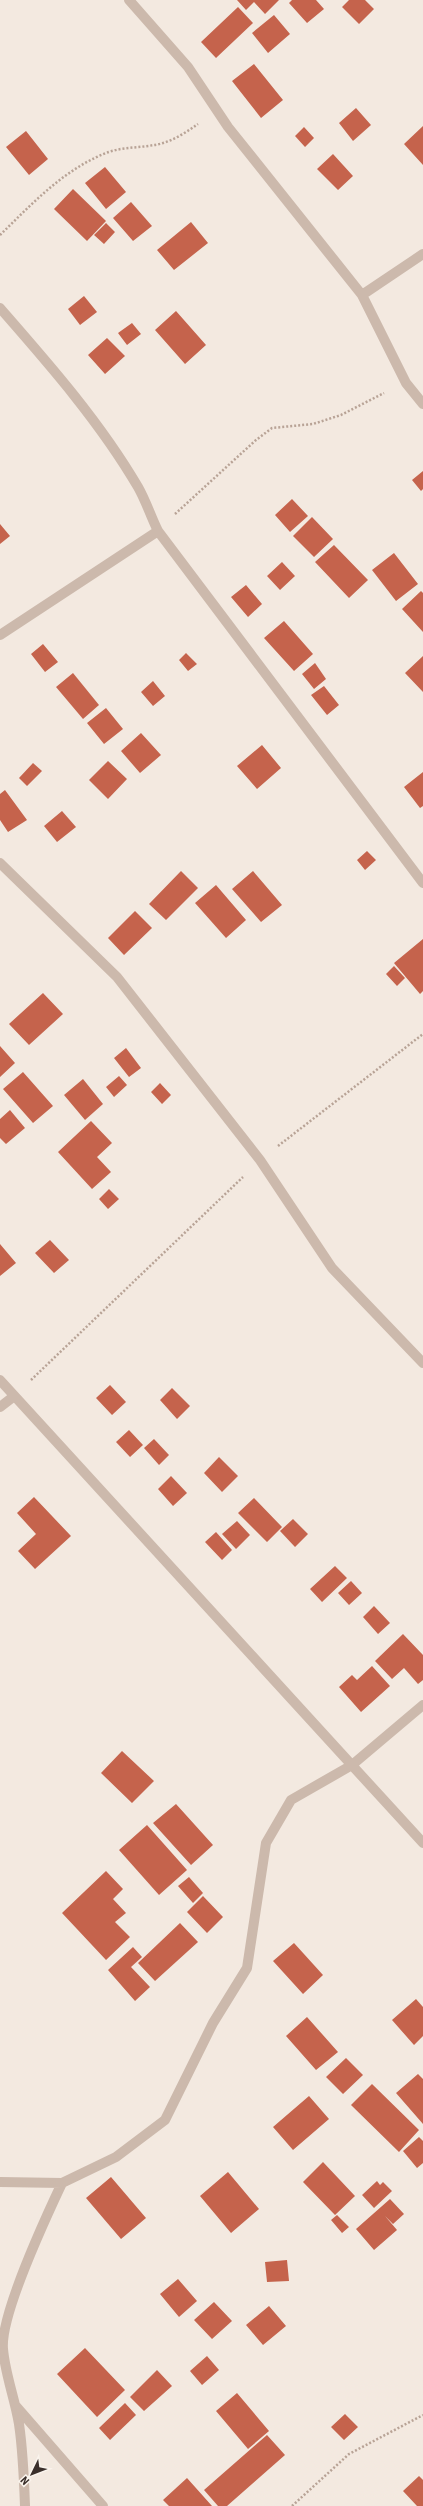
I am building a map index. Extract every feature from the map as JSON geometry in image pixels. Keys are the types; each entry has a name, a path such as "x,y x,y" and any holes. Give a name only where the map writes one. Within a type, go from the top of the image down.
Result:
{"street":[{"path":"129,0 188,67 217,112 362,294 406,383 423,404"},
{"path":"362,294 423,254"},
{"path":"0,308 67,387 116,450 139,488 158,531 423,882"},
{"path":"0,635 158,531"},
{"path":"0,864 117,976 260,1160 332,1268 423,1363"},
{"path":"0,1380 13,1397 423,1843"},
{"path":"0,1407 13,1397"},
{"path":"0,2182 62,2183 116,2157 164,2120 213,2023 247,1968 266,1843 291,1800 352,1766 423,1705"},
{"path":"25,2506 24,2473 14,2404 2,2348 8,2318 44,2222 62,2183"},
{"path":"14,2404 103,2506"}],"path":[{"path":"0,235 53,184 80,166 117,150 156,145 182,135 217,112"},
{"path":"158,531 212,480 272,428 313,424 341,415 406,383"},
{"path":"13,1397 260,1160 423,1034"},
{"path":"292,2506 349,2454 423,2415"}],"building":[{"path":"237,0 279,0 265,14 254,2 246,10"},
{"path":"292,0 316,0 324,9 307,23 289,3"},
{"path":"349,0 365,0 374,9 359,24 342,7"},
{"path":"238,7 253,23 216,58 201,42"},
{"path":"274,15 290,34 268,53 252,33"},
{"path":"254,64 283,100 261,118 232,81"},
{"path":"356,108 371,125 353,141 339,123"},
{"path":"423,126 423,165 404,144"},
{"path":"304,127 314,138 305,147 295,136"},
{"path":"26,131 48,159 29,175 6,147"},
{"path":"333,154 353,176 338,190 317,169"},
{"path":"105,167 126,192 106,209 85,183"},
{"path":"73,189 106,221 87,241 54,209"},
{"path":"131,202 152,226 133,241 113,218"},
{"path":"191,222 208,243 174,270 157,250"},
{"path":"106,223 115,232 104,244 94,235"},
{"path":"84,296 97,312 80,325 68,309"},
{"path":"176,311 206,345 185,364 155,330"},
{"path":"132,323 141,334 127,345 118,333"},
{"path":"107,338 125,356 105,374 88,355"},
{"path":"423,471 423,489 421,491 412,480"},
{"path":"292,499 308,516 290,532 275,515"},
{"path":"312,517 333,539 314,557 293,536"},
{"path":"0,524 10,536 0,544"},
{"path":"334,545 368,580 349,598 315,562"},
{"path":"394,553 418,584 396,601 372,570"},
{"path":"282,562 295,576 280,590 267,576"},
{"path":"246,585 262,604 248,617 231,597"},
{"path":"421,591 423,593 423,632 402,609"},
{"path":"284,621 313,654 294,671 264,638"},
{"path":"43,644 58,662 45,672 31,654"},
{"path":"186,653 197,664 188,671 179,660"},
{"path":"423,656 423,692 405,673"},
{"path":"315,663 326,679 314,689 302,674"},
{"path":"73,673 99,705 83,719 56,687"},
{"path":"153,681 165,696 153,706 141,692"},
{"path":"324,686 339,705 327,715 311,695"},
{"path":"106,708 123,729 104,744 87,723"},
{"path":"141,733 161,755 140,773 121,751"},
{"path":"262,745 281,768 257,789 237,766"},
{"path":"108,761 127,779 108,799 89,780"},
{"path":"33,763 42,771 27,786 19,778"},
{"path":"423,772 423,806 420,808 404,787"},
{"path":"5,790 27,820 8,832 0,820 0,794"},
{"path":"62,811 76,827 57,842 44,826"},
{"path":"367,851 376,860 365,870 357,860"},
{"path":"181,871 198,888 166,920 149,904"},
{"path":"253,871 282,905 261,922 232,889"},
{"path":"216,885 246,920 226,938 195,903"},
{"path":"135,911 152,928 124,955 108,938"},
{"path":"423,939 423,991 420,994 394,963"},
{"path":"394,966 405,978 397,986 386,974"},
{"path":"43,993 63,1014 29,1045 9,1024"},
{"path":"0,1046 15,1063 0,1077"},
{"path":"126,1048 141,1068 129,1077 114,1058"},
{"path":"23,1072 53,1106 33,1123 3,1089"},
{"path":"119,1076 127,1085 114,1097 106,1087"},
{"path":"83,1079 103,1104 85,1120 64,1095"},
{"path":"160,1083 171,1095 162,1104 151,1092"},
{"path":"10,1110 25,1128 6,1144 0,1138 0,1119"},
{"path":"91,1121 112,1143 97,1157 111,1172 92,1189 58,1152"},
{"path":"109,1189 119,1199 108,1209 99,1199"},
{"path":"50,1240 69,1260 54,1273 35,1253"},
{"path":"0,1244 16,1263 0,1276"},
{"path":"110,1385 126,1402 112,1415 96,1398"},
{"path":"172,1388 190,1406 177,1419 160,1400"},
{"path":"129,1430 143,1445 130,1457 116,1442"},
{"path":"154,1439 169,1455 159,1465 144,1448"},
{"path":"219,1457 238,1476 222,1492 204,1473"},
{"path":"171,1476 187,1493 173,1506 158,1489"},
{"path":"34,1497 71,1536 35,1569 18,1551 36,1534 17,1513"},
{"path":"254,1498 282,1527 267,1542 238,1513"},
{"path":"293,1519 308,1534 295,1547 280,1531"},
{"path":"237,1521 250,1535 236,1549 222,1534"},
{"path":"216,1532 232,1550 222,1560 205,1542"},
{"path":"335,1566 347,1578 322,1602 310,1589"},
{"path":"351,1581 362,1593 349,1605 338,1593"},
{"path":"374,1606 390,1623 378,1634 363,1617"},
{"path":"403,1634 423,1655 423,1680 418,1684 404,1668 392,1679 375,1661"},
{"path":"372,1666 390,1686 361,1712 339,1687 352,1675 357,1680"},
{"path":"122,1751 154,1781 132,1803 101,1773"},
{"path":"176,1804 213,1845 191,1865 153,1823"},
{"path":"147,1825 187,1870 159,1895 119,1850"},
{"path":"106,1871 123,1889 113,1899 126,1913 115,1922 130,1937 106,1960 62,1913"},
{"path":"189,1877 203,1893 193,1903 178,1886"},
{"path":"203,1896 223,1917 207,1933 187,1912"},
{"path":"180,1923 198,1942 155,1981 138,1963"},
{"path":"294,1943 323,1975 303,1994 273,1961"},
{"path":"133,1947 142,1957 131,1967 150,1987 135,2001 108,1970"},
{"path":"416,1999 423,2007 423,2036 414,2045 392,2020"},
{"path":"307,2017 338,2052 316,2070 286,2036"},
{"path":"346,2058 363,2075 343,2094 326,2077"},
{"path":"418,2074 423,2079 423,2124 396,2093"},
{"path":"372,2084 419,2130 399,2152 351,2105"},
{"path":"309,2096 329,2119 293,2150 273,2127"},
{"path":"419,2137 423,2141 423,2163 417,2168 403,2151"},
{"path":"323,2162 355,2196 335,2215 303,2182"},
{"path":"228,2172 259,2209 231,2233 200,2196"},
{"path":"111,2177 146,2218 121,2239 86,2198"},
{"path":"377,2181 380,2185 383,2182 392,2191 374,2208 362,2195"},
{"path":"390,2199 404,2214 393,2224 385,2216 397,2230 374,2250 356,2229"},
{"path":"337,2215 349,2227 342,2233 331,2220"},
{"path":"287,2260 289,2281 267,2282 265,2262"},
{"path":"178,2279 197,2301 179,2317 160,2294"},
{"path":"214,2302 232,2321 212,2339 194,2320"},
{"path":"269,2306 286,2326 263,2345 246,2325"},
{"path":"85,2348 125,2390 97,2417 57,2374"},
{"path":"207,2356 219,2370 202,2385 190,2371"},
{"path":"157,2370 172,2386 144,2411 130,2397"},
{"path":"237,2393 269,2431 248,2449 216,2411"},
{"path":"125,2403 136,2415 110,2440 99,2428"},
{"path":"345,2414 358,2427 344,2440 331,2427"},
{"path":"267,2435 285,2455 227,2506 218,2506 204,2490"},
{"path":"419,2476 423,2480 423,2506 417,2506 403,2491"},
{"path":"187,2478 212,2506 169,2506 163,2500"}]}
